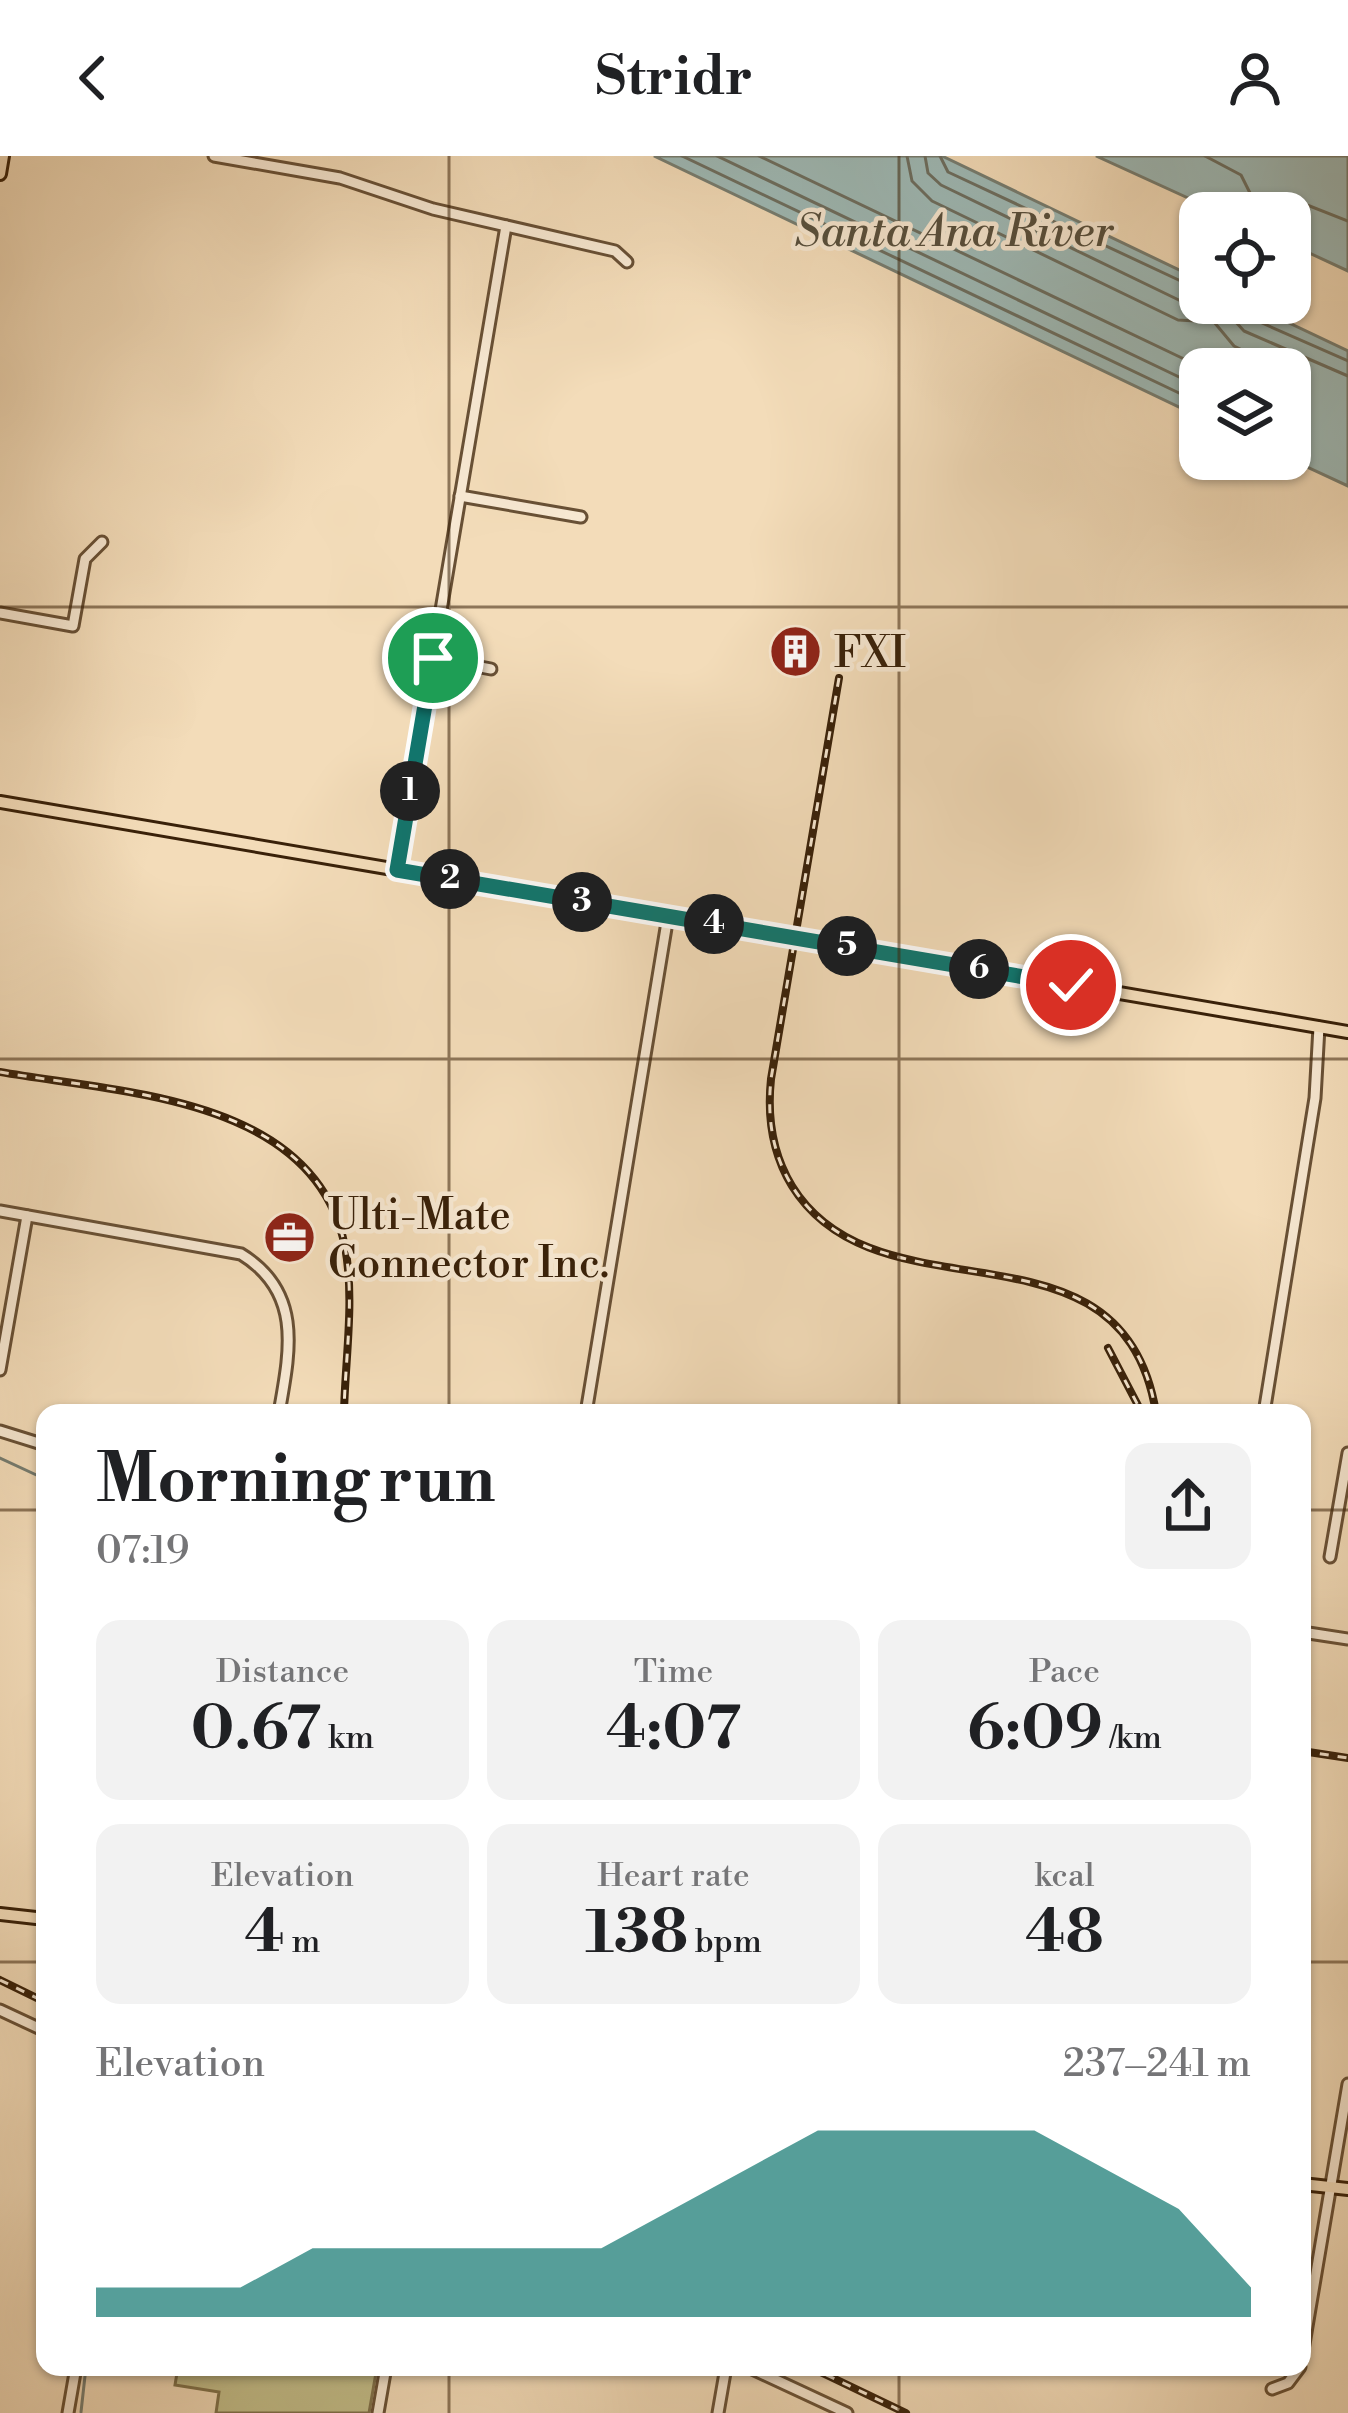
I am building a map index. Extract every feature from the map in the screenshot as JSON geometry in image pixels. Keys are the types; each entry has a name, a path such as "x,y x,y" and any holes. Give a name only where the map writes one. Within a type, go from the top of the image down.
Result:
{"main road":[{"path":"0,175 3,156"},
{"path":"0,802 1348,1032"},
{"path":"0,1914 36,1918"},
{"path":"1311,2184 1348,2189"}],"street":[{"path":"214,156 340,178 506,226 615,251 627,262"},
{"path":"397,870 506,226"},
{"path":"460,496 581,517"},
{"path":"0,613 73,626 86,559 102,542"},
{"path":"433,658 491,669"},
{"path":"587,1404 668,916"},
{"path":"1265,1404 1315,1098 1319,1027"},
{"path":"0,1211 242,1254 274,1280 290,1320 280,1404"},
{"path":"0,1370 27,1216"},
{"path":"0,1431 36,1442"},
{"path":"1330,1557 1348,1453"},
{"path":"1311,1633 1348,1639"},
{"path":"0,2010 36,2028"},
{"path":"1311,2302 1348,2084"},
{"path":"68,2413 74,2376"},
{"path":"378,2413 384,2376"},
{"path":"718,2413 724,2376"},
{"path":"768,2376 848,2413"},
{"path":"1272,2389 1293,2376"}],"shaded area":[{"path":"176,2376 375,2376 369,2413 216,2413 219,2392 175,2385"}],"water":[{"name":"Santa Ana River","path":"654,156 942,156 1179,270 1179,324 1291,324 1348,351 1348,486 1311,469 1311,348 1179,348 1179,407"},
{"path":"1096,156 1348,156 1348,271 1311,254 1311,192 1179,194"}],"waterway":[{"path":"0,1458 36,1475"},
{"path":"81,2412 85,2376"}],"railway":[{"path":"839,678 771,1079 772,1134 785,1173 831,1228 881,1252 1049,1287 1097,1310 1134,1350 1153,1404"},
{"path":"0,1072 154,1097 206,1111 254,1131 296,1159 327,1197 345,1247 349,1309 344,1404"},
{"path":"1108,1348 1137,1404"},
{"path":"1311,1752 1348,1758"},
{"path":"0,1980 36,1998"},
{"path":"829,2376 906,2413"}],"place":[{"name":"FXI","path":"795,652"},
{"name":"Ulti-Mate Connector Inc.","path":"289,1238"}],"route":[{"path":"433,658 397,870 1071,985"}]}
